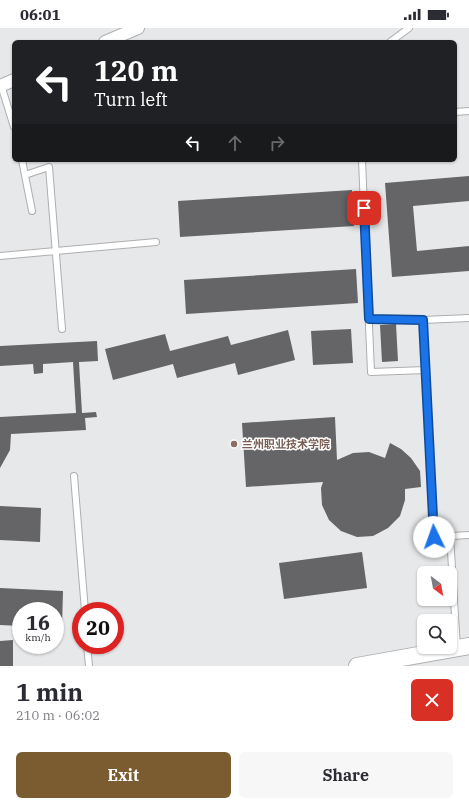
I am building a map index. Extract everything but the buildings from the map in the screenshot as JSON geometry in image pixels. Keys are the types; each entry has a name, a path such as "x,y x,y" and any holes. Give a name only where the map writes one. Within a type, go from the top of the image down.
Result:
{"main road":[{"path":"357,666 463,647"}],"street":[{"path":"108,40 122,31 138,28"},
{"path":"1,86 12,81"}],"lane":[{"path":"393,40 409,28"},
{"path":"1,86 12,121"},
{"path":"457,112 469,111"},
{"path":"22,162 32,211"},
{"path":"362,162 371,372 426,370"},
{"path":"25,175 50,167 62,329"},
{"path":"0,256 156,242"},
{"path":"369,319 423,320 469,318"},
{"path":"423,320 434,537 469,535"},
{"path":"74,476 83,602"},
{"path":"450,536 463,647"},
{"path":"88,654 89,666"}],"place":[{"name":"兰州职业技术学院","path":"234,444"}],"route":[{"path":"364,208 369,319 423,320 434,537"}]}
